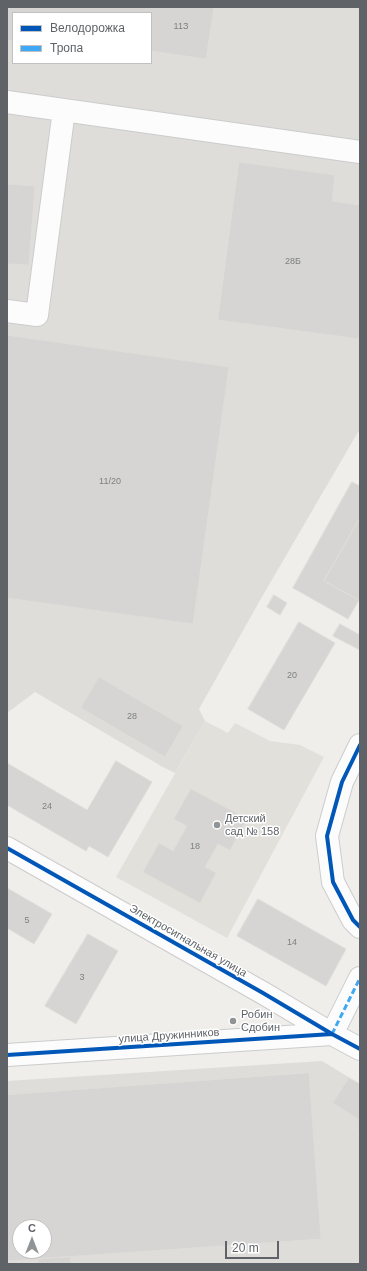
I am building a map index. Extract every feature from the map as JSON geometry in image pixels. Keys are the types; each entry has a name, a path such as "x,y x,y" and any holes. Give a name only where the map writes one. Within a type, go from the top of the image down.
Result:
{"street":[{"path":"7,102 360,152"},
{"path":"7,311 37,315 64,110"},
{"path":"360,745 342,782 327,836 333,882 353,920 360,927"},
{"name":"Электросигнальная улица","path":"7,848 360,1049"},
{"path":"332,1034 360,978"},
{"name":"улица Дружинников","path":"7,1055 332,1034"}],"shaded area":[{"path":"7,7 360,7 360,433 358,432 259,602 199,709 205,721 175,773 35,692 7,713"},
{"name":"Детский сад № 158","path":"205,721 228,733 235,723 270,741 300,745 324,757 227,938 116,877"},
{"path":"322,1061 360,1084 360,1264 7,1264 7,1081"}],"building":[{"path":"7,7 214,7 206,59 152,51 152,12 12,12 12,41 7,40"},
{"path":"239,162 335,175 332,201 360,205 360,339 218,320"},
{"path":"7,184 35,186 29,265 7,264"},
{"path":"7,335 229,367 193,624 7,598"},
{"path":"352,482 360,486 360,518 324,581 359,600 348,619 293,588"},
{"path":"360,518 360,598 359,600 324,581"},
{"path":"274,595 287,603 280,615 267,607"},
{"path":"299,622 335,643 284,730 248,709"},
{"path":"340,624 360,635 360,650 333,636"},
{"path":"99,677 183,726 165,757 81,708"},
{"path":"116,761 152,782 108,857 89,846 86,851 7,805 7,763 87,810"},
{"path":"191,789 247,819 230,850 218,844 205,867 216,873 200,903 143,872 159,843 173,851 187,826 174,819"},
{"path":"7,888 52,914 34,944 7,928"},
{"path":"258,899 346,949 326,986 237,936"},
{"path":"88,934 118,951 76,1024 45,1006"},
{"path":"309,1073 321,1239 52,1258 52,1219 12,1219 12,1259 36,1259 7,1261 7,1095"},
{"path":"349,1078 360,1084 360,1133 358,1133 358,1119 333,1103"},
{"path":"70,1257 71,1264 38,1264 38,1259"}],"marked path":[{"path":"332,1034 360,978"}],"cycle path":[{"path":"360,745 342,782 327,836 333,882 353,920 360,927"},
{"path":"7,848 360,1049"},
{"path":"7,1055 332,1034"}],"place":[{"name":"Детский сад № 158","path":"217,825"},
{"name":"Робин Сдобин","path":"233,1021"}]}
